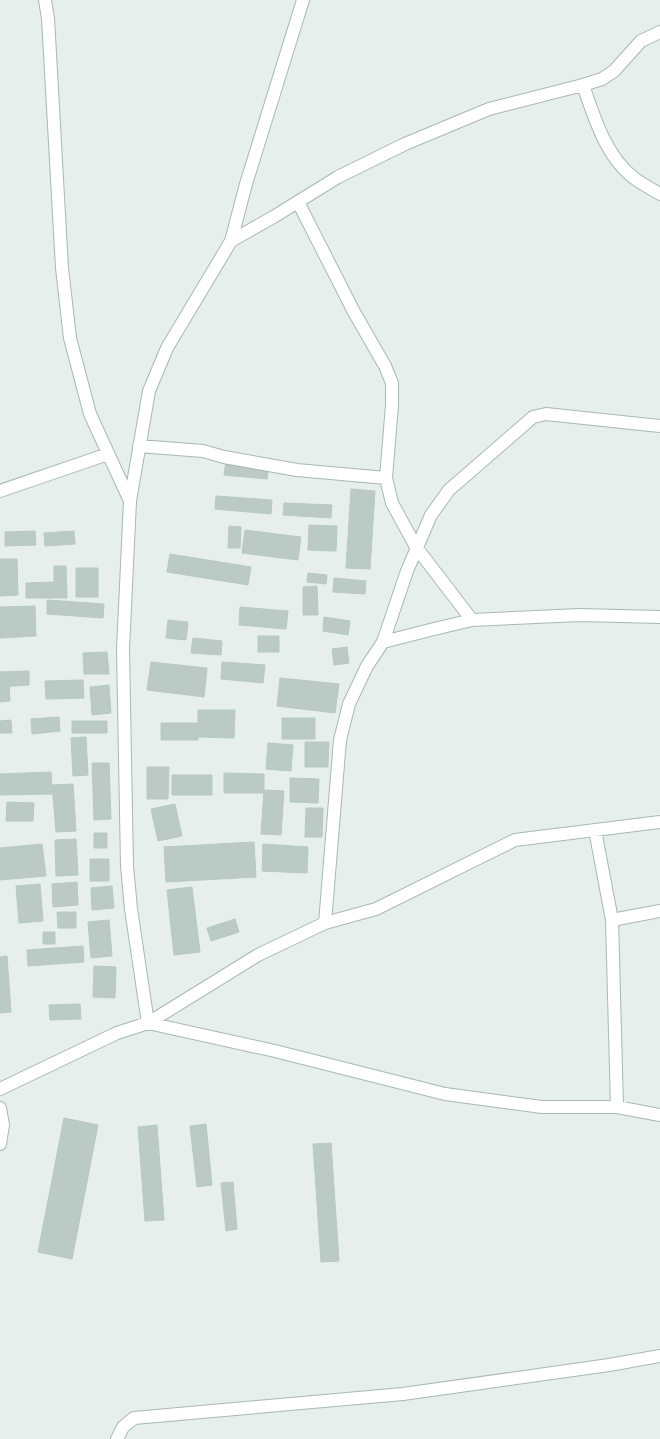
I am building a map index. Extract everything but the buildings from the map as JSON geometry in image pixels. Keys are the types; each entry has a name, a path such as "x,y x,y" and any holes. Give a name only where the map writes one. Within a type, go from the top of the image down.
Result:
{"street":[{"path":"45,0 48,26 62,268 70,338 90,414 130,501"},
{"path":"148,1023 131,909 127,866 123,649 130,501 149,391 167,348 232,241 246,184 303,0"},
{"path":"232,241 338,177 405,144 489,109 583,86 602,79 614,71 641,41 660,32"},
{"path":"583,86 597,127 613,157 633,178 660,194"},
{"path":"298,202 354,312 385,366 392,383 392,405 386,478 392,503 416,547 472,620"},
{"path":"325,923 340,740 349,704 367,666 383,642 416,547 431,515 448,490 533,417 546,414 660,426"},
{"path":"139,446 203,451 224,457 297,470 386,478"},
{"path":"0,491 108,454"},
{"path":"383,642 472,620 580,615 660,617"},
{"path":"0,1088 117,1033 148,1023 258,955 325,923 376,909 515,840 660,822"},
{"path":"595,830 612,920 617,1107"},
{"path":"612,920 660,910"},
{"path":"148,1023 275,1052 445,1094 542,1107 617,1107 660,1115"},
{"path":"0,1108 3,1125 0,1144"},
{"path":"117,1439 123,1427 134,1418 403,1394 609,1365 660,1356"}]}
